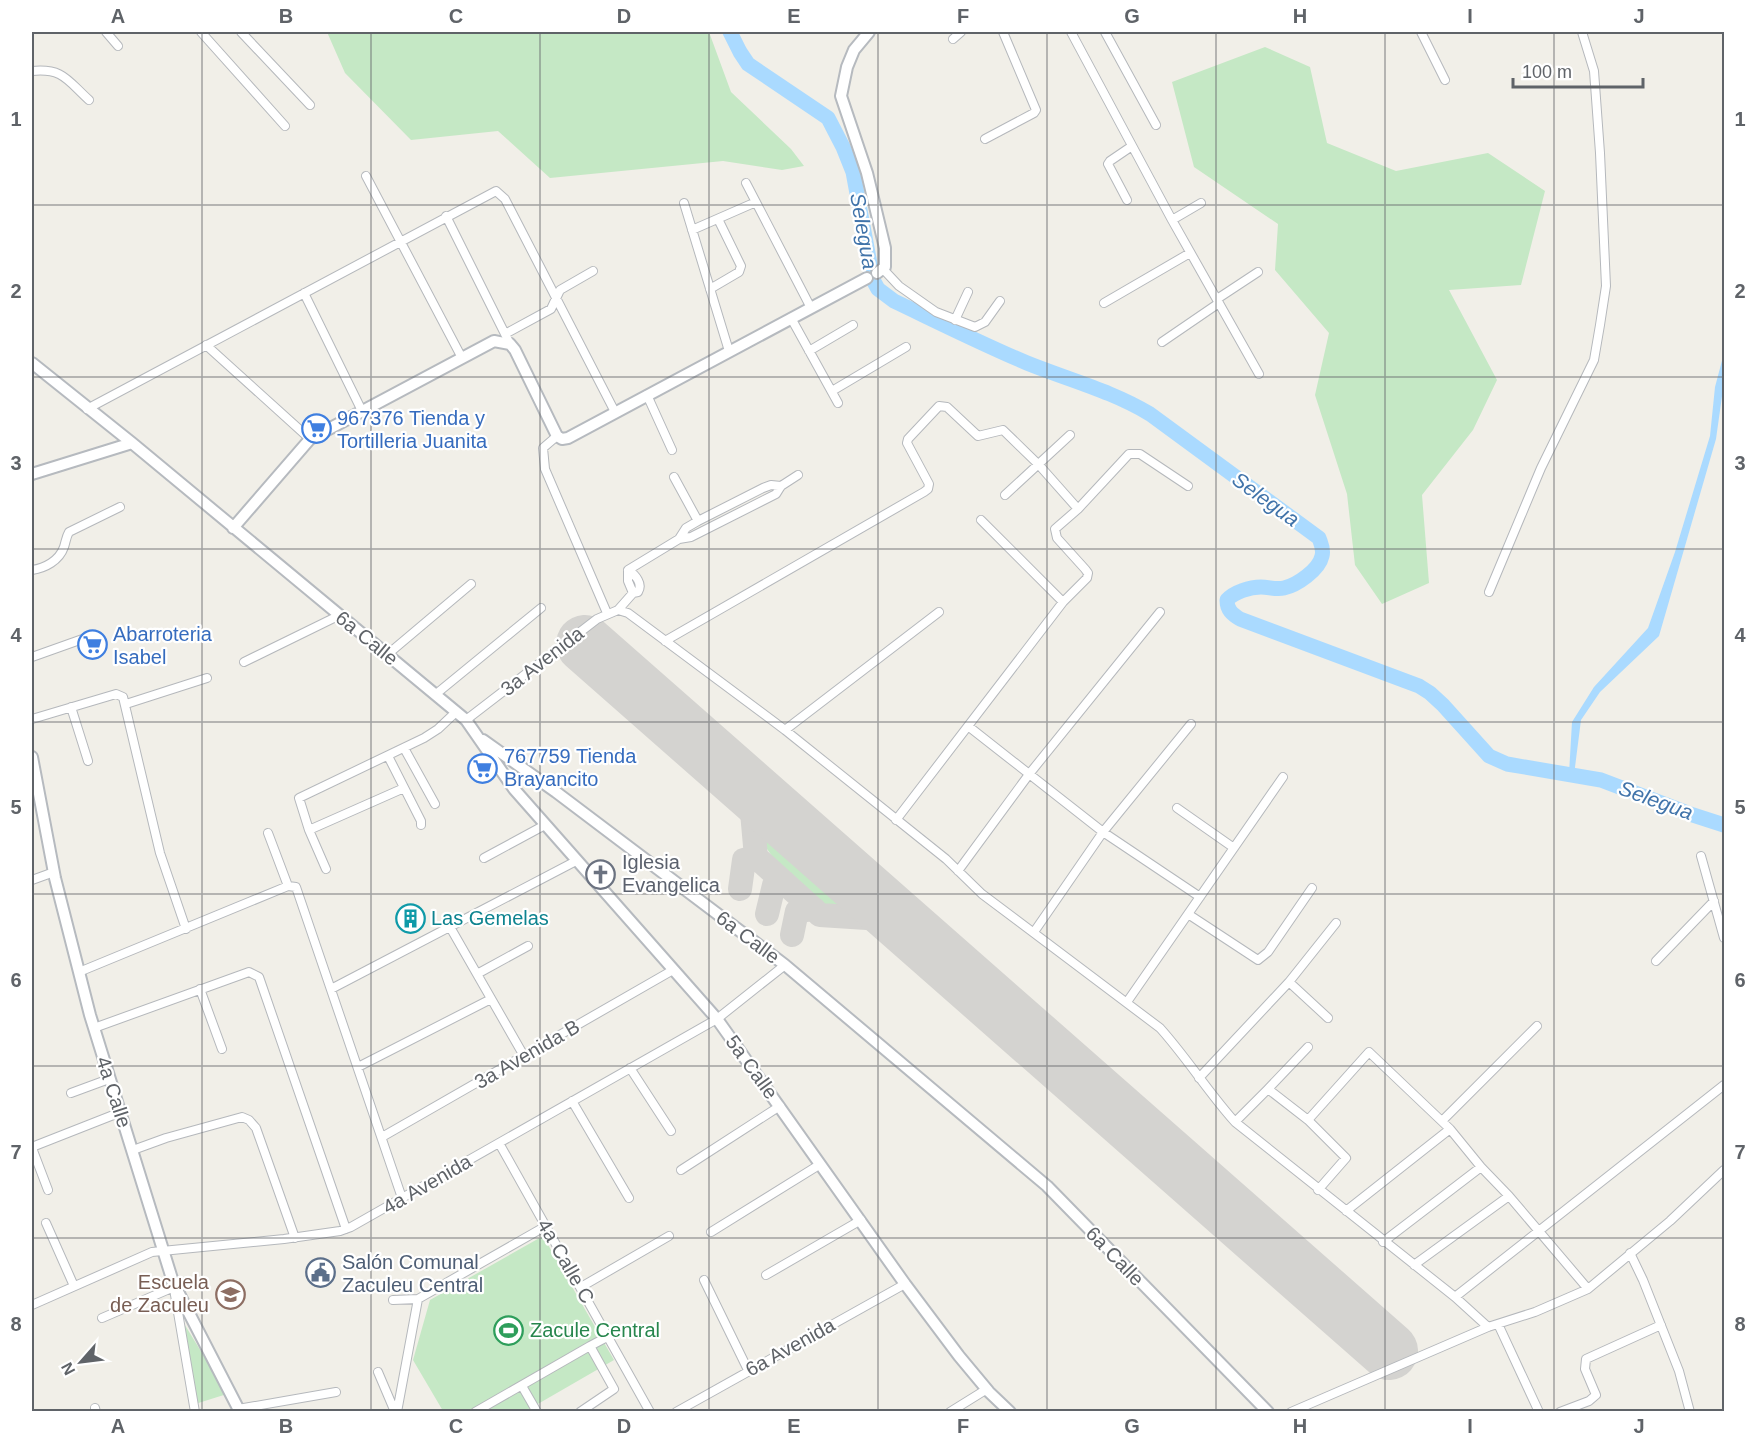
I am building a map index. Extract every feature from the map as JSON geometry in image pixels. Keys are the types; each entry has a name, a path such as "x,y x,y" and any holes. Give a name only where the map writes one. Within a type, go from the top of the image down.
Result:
{"street":[{"path":"106,32 118,46"},
{"path":"201,32 285,126"},
{"path":"241,32 310,105"},
{"path":"447,216 557,436 562,439 568,438 880,271 886,260 885,248 867,173 841,96 847,67 854,50 868,32"},
{"path":"953,39 961,32"},
{"path":"985,138 1036,110 1003,32"},
{"path":"1071,32 1190,253 1259,374"},
{"path":"1105,32 1156,125"},
{"path":"1421,32 1445,80"},
{"path":"1489,592 1541,468 1594,360 1600,325 1606,286 1600,153 1594,71 1582,32"},
{"path":"32,71 49,69 60,73 89,100"},
{"path":"1127,200 1107,164 1132,146"},
{"path":"366,176 462,358"},
{"path":"746,183 811,308"},
{"path":"87,409 496,191 506,199 615,412"},
{"path":"692,230 756,202"},
{"path":"684,203 729,351"},
{"path":"1172,220 1201,203"},
{"path":"710,289 740,272 741,266 718,219"},
{"path":"1104,303 1190,253"},
{"path":"880,271 936,312 975,327 981,326 1000,302"},
{"path":"233,528 310,439 494,341 507,339 551,309 560,290 593,272"},
{"path":"1162,342 1258,272"},
{"path":"955,320 968,292"},
{"path":"304,293 362,411"},
{"path":"791,318 838,403"},
{"path":"809,351 854,325"},
{"path":"206,345 310,439"},
{"path":"832,392 906,347"},
{"name":"6a Calle","path":"32,363 436,694 466,720 477,736 556,792 785,965 1047,1186 1268,1412"},
{"path":"647,395 672,450"},
{"path":"665,641 928,489 929,484 907,442 910,435 939,406 947,407 978,436 1003,429 1078,509"},
{"path":"1005,495 1070,435"},
{"path":"557,436 543,448 545,469 607,613"},
{"path":"32,474 132,443"},
{"path":"896,820 1063,602 1087,578 1088,573 1055,534 1056,529 1078,509 1129,454 1140,454 1188,486"},
{"path":"798,475 781,486 776,494 692,537 679,539 628,570 628,581 633,593 620,610 628,613 785,730 958,871 982,894 1160,1028 1183,1053 1199,1078 1235,1122 1455,1297 1488,1327"},
{"path":"674,477 698,521"},
{"path":"679,539 686,528 698,521 763,488 771,485 781,486"},
{"path":"32,570 44,567 57,557 69,532 120,507"},
{"path":"981,520 1063,602"},
{"path":"388,654 471,584"},
{"path":"436,694 541,608"},
{"name":"3a Avenida","path":"466,720 597,619 607,613 620,610"},
{"path":"785,730 939,612"},
{"path":"958,871 1030,773 1160,612"},
{"path":"244,662 340,615"},
{"path":"32,657 91,636"},
{"path":"126,704 207,678"},
{"path":"32,718 116,694 123,697 157,843 186,929"},
{"path":"71,707 88,761"},
{"path":"326,869 309,830 298,801 299,798 434,732 456,712"},
{"path":"1034,932 1103,832 1191,724"},
{"path":"968,726 1103,832 1200,897"},
{"name":"5a Calle","path":"477,736 514,789 717,1019 905,1284 987,1389 1010,1412"},
{"path":"404,748 435,804"},
{"path":"388,756 421,825"},
{"name":"4a Calle","path":"32,757 54,872 79,972 109,1079 133,1150 173,1285 239,1410"},
{"path":"1127,1002 1283,777"},
{"path":"309,830 404,788"},
{"path":"1177,808 1234,848"},
{"path":"484,858 545,825"},
{"path":"268,832 288,886"},
{"path":"1701,856 1725,938"},
{"path":"331,989 576,861"},
{"path":"32,880 54,872"},
{"path":"79,972 288,886 296,887 402,1198"},
{"path":"1188,914 1258,960 1268,952 1312,888"},
{"path":"1656,961 1714,900"},
{"path":"1199,1078 1289,982 1336,922"},
{"path":"450,927 524,1056"},
{"path":"477,974 528,946"},
{"name":"4a Avenida","path":"32,1305 152,1252 296,1238 346,1229 717,1019 785,965"},
{"name":"3a Avenida B","path":"382,1137 673,970"},
{"path":"94,1028 249,972 259,977 346,1229"},
{"path":"1289,982 1328,1018"},
{"path":"200,989 222,1049"},
{"path":"358,1067 491,999"},
{"path":"1442,1121 1537,1026"},
{"path":"1235,1122 1308,1047"},
{"path":"1308,1120 1369,1052 1450,1129 1588,1288"},
{"path":"630,1068 671,1131"},
{"path":"71,1093 109,1079"},
{"path":"1455,1297 1725,1085"},
{"path":"1268,1089 1308,1120 1346,1158 1318,1190"},
{"path":"572,1101 629,1198"},
{"path":"681,1170 780,1106"},
{"path":"48,1190 32,1147 121,1112"},
{"path":"133,1150 166,1138 242,1117 249,1120 256,1128 296,1238"},
{"path":"1346,1211 1450,1129"},
{"name":"4a Calle C","path":"499,1143 650,1412"},
{"path":"711,1232 819,1165"},
{"path":"1383,1242 1481,1167"},
{"path":"1291,1412 1488,1327 1534,1312 1588,1288 1670,1221 1725,1170"},
{"path":"1414,1265 1509,1196"},
{"path":"766,1275 861,1221"},
{"path":"46,1223 74,1286"},
{"path":"393,1300 418,1299 546,1226"},
{"path":"581,1287 669,1236"},
{"path":"1630,1253 1679,1371 1690,1412"},
{"path":"704,1280 748,1370"},
{"name":"6a Avenida","path":"676,1412 905,1284"},
{"path":"102,1318 173,1285 195,1412"},
{"path":"396,1412 418,1299"},
{"path":"1498,1324 1539,1412"},
{"path":"1560,1412 1589,1401 1596,1395 1586,1369 1586,1359 1661,1325"},
{"path":"475,1412 609,1336"},
{"path":"579,1412 614,1389 590,1346"},
{"path":"378,1372 396,1412"},
{"path":"522,1386 537,1412"},
{"path":"950,1412 987,1389"},
{"path":"239,1410 336,1392"}],"green space":[{"path":"327,32 709,32 731,92 791,149 804,166 782,170 723,161 550,178 498,131 411,140 345,73"},
{"path":"1265,47 1310,67 1327,143 1396,171 1488,153 1545,191 1521,285 1449,290 1497,380 1473,430 1422,495 1429,583 1382,604 1355,565 1347,494 1315,395 1329,333 1275,270 1278,224 1194,167 1172,82"},
{"path":"769,818 861,903 855,909 846,911 831,909 794,879 776,861 764,843 765,819"},
{"name":"Zacule Central","path":"543,1236 614,1360 524,1412 443,1411 413,1360 430,1300"},
{"path":"180,1317 227,1394 192,1405"}],"water":[{"path":"1724,353 1724,382 1716,439 1659,636 1600,692 1581,720 1574,775 1569,774 1572,722 1594,687 1648,628 1675,552 1710,436 1715,387"}],"waterway":[{"name":"Selegua","path":"730,32 748,64 828,118 853,172 873,280 878,289 894,301 993,348 1136,406 1319,538 1323,553 1320,561 1301,580 1284,588 1257,587 1242,590 1227,600 1229,609 1240,619 1419,686 1443,705 1489,756 1507,764 1601,780 1724,825"}],"taxiway":[{"path":"750,790 756,857 820,915 898,920"},
{"path":"740,889 744,860 756,857"},
{"path":"767,914 774,885 784,882"},
{"path":"792,935 797,911 814,909"}],"runway":[{"path":"585,644 1389,1351"}],"place":[{"name":"967376 Tienda y Tortilleria Juanita","path":"316,429"},
{"name":"Abarroteria Isabel","path":"92,645"},
{"name":"767759 Tienda Brayancito","path":"483,768"},
{"name":"Iglesia Evangelica","path":"601,874"},
{"name":"Las Gemelas","path":"410,918"},
{"name":"Salón Comunal Zaculeu Central","path":"321,1273"},
{"name":"Escuela de Zaculeu","path":"230,1294"},
{"name":"Zacule Central","path":"509,1330"}]}
